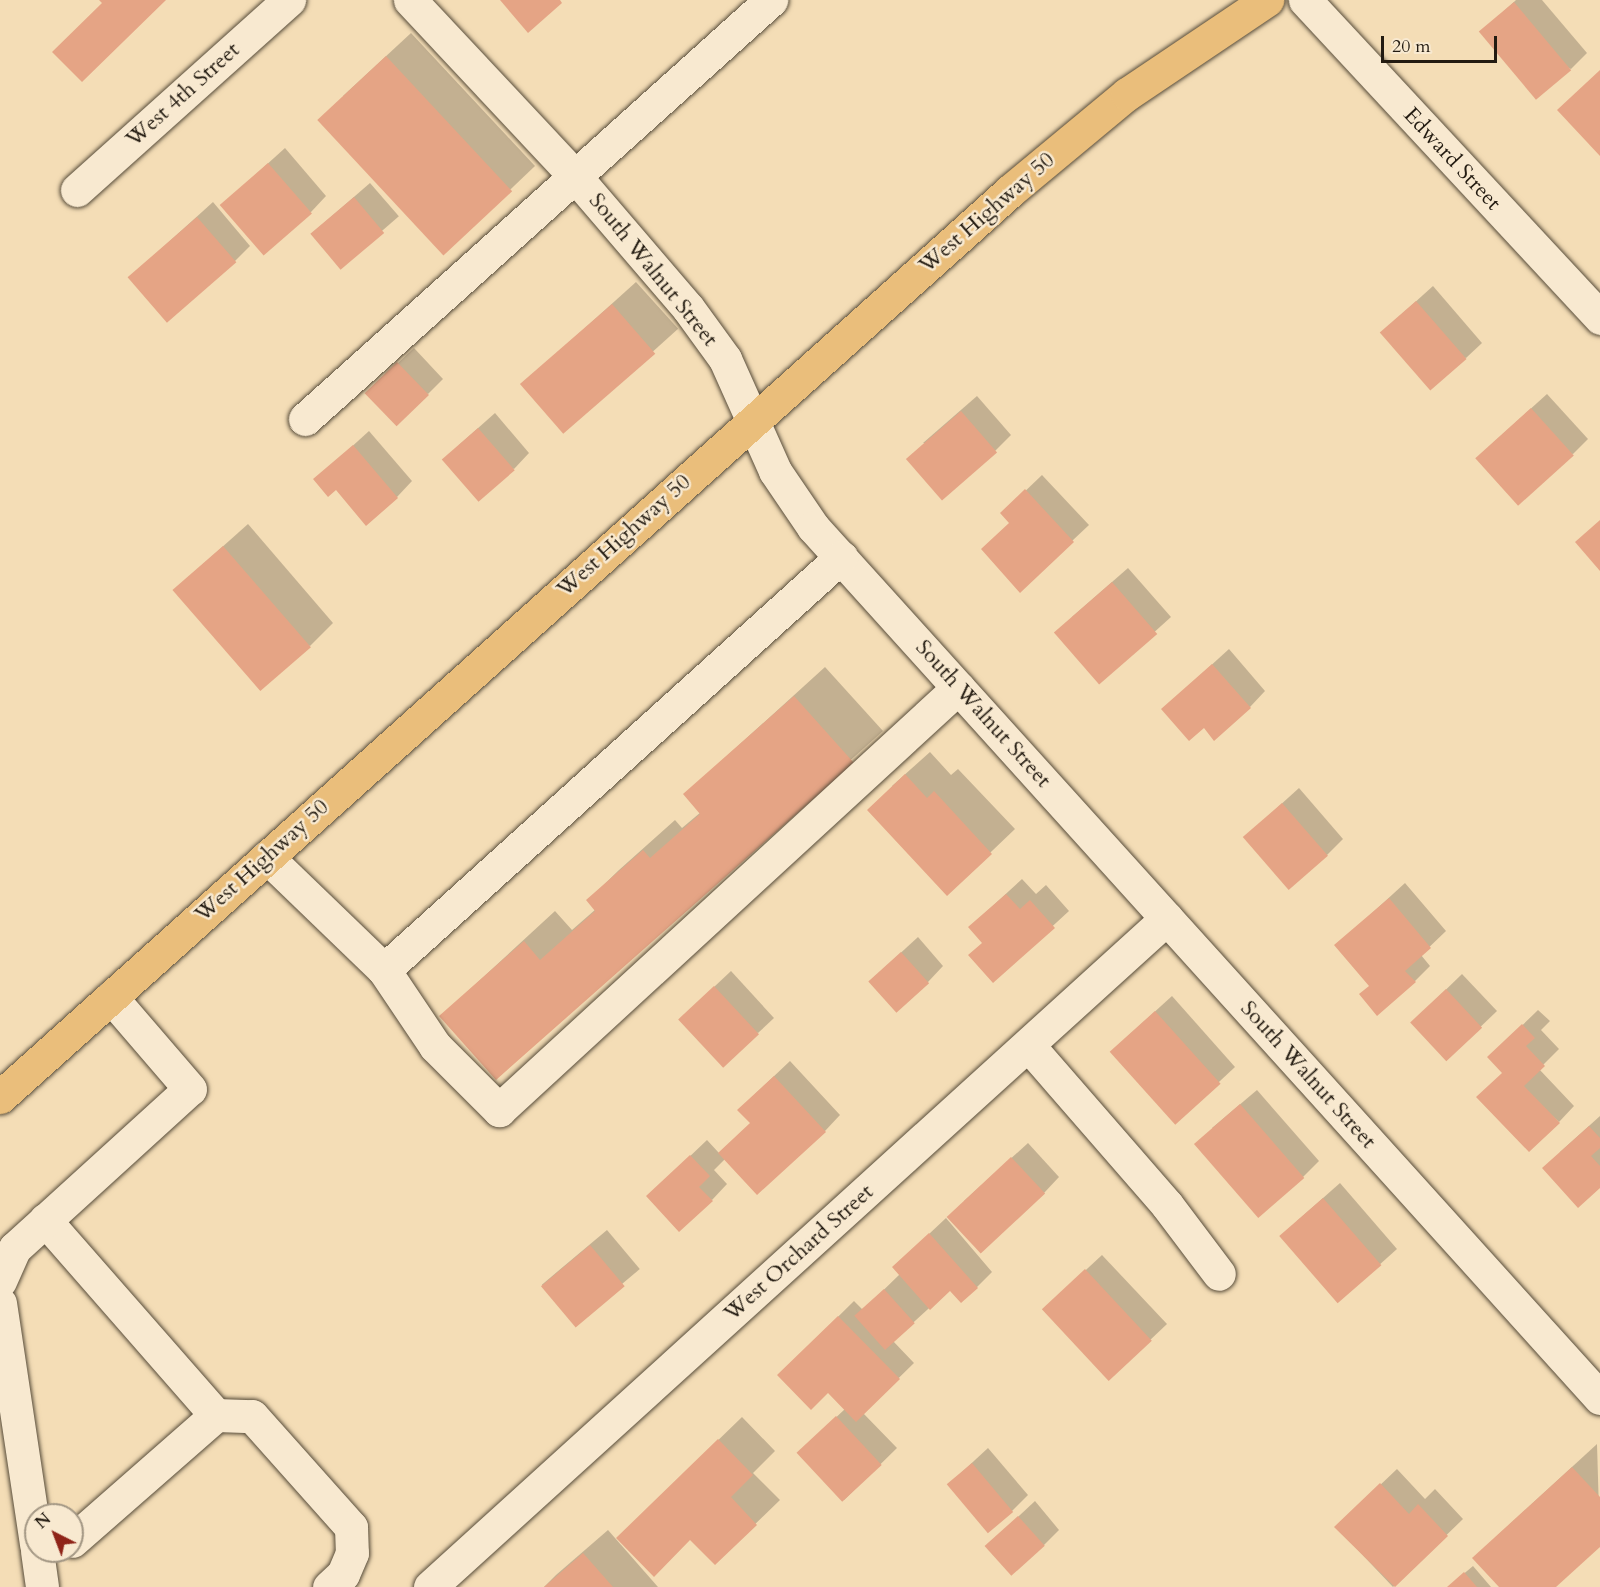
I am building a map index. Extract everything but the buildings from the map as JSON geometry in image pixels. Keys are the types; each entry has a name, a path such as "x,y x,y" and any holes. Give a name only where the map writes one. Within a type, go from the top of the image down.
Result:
{"main road":[{"name":"West Highway 50","path":"0,1097 752,421 1127,94 1261,2"}],"street":[{"name":"West 4th Street","path":"77,190 289,0"},
{"name":"South Walnut Street","path":"410,0 574,175 719,351 775,471 841,557 1600,1398"},
{"path":"305,419 771,0"},
{"name":"Edward Street","path":"1305,0 1600,318"},
{"path":"384,970 841,557"},
{"path":"267,857 384,970 435,1046 499,1110 958,688"},
{"name":"West Orchard Street","path":"430,1587 1167,918"},
{"path":"0,1281 15,1248 190,1089 111,997"},
{"path":"1028,1045 1167,1205 1219,1274"},
{"path":"45,1220 216,1415"},
{"path":"0,1303 32,1503"},
{"path":"84,1530 216,1415 252,1416 351,1527 352,1553 343,1574 329,1587"}]}
